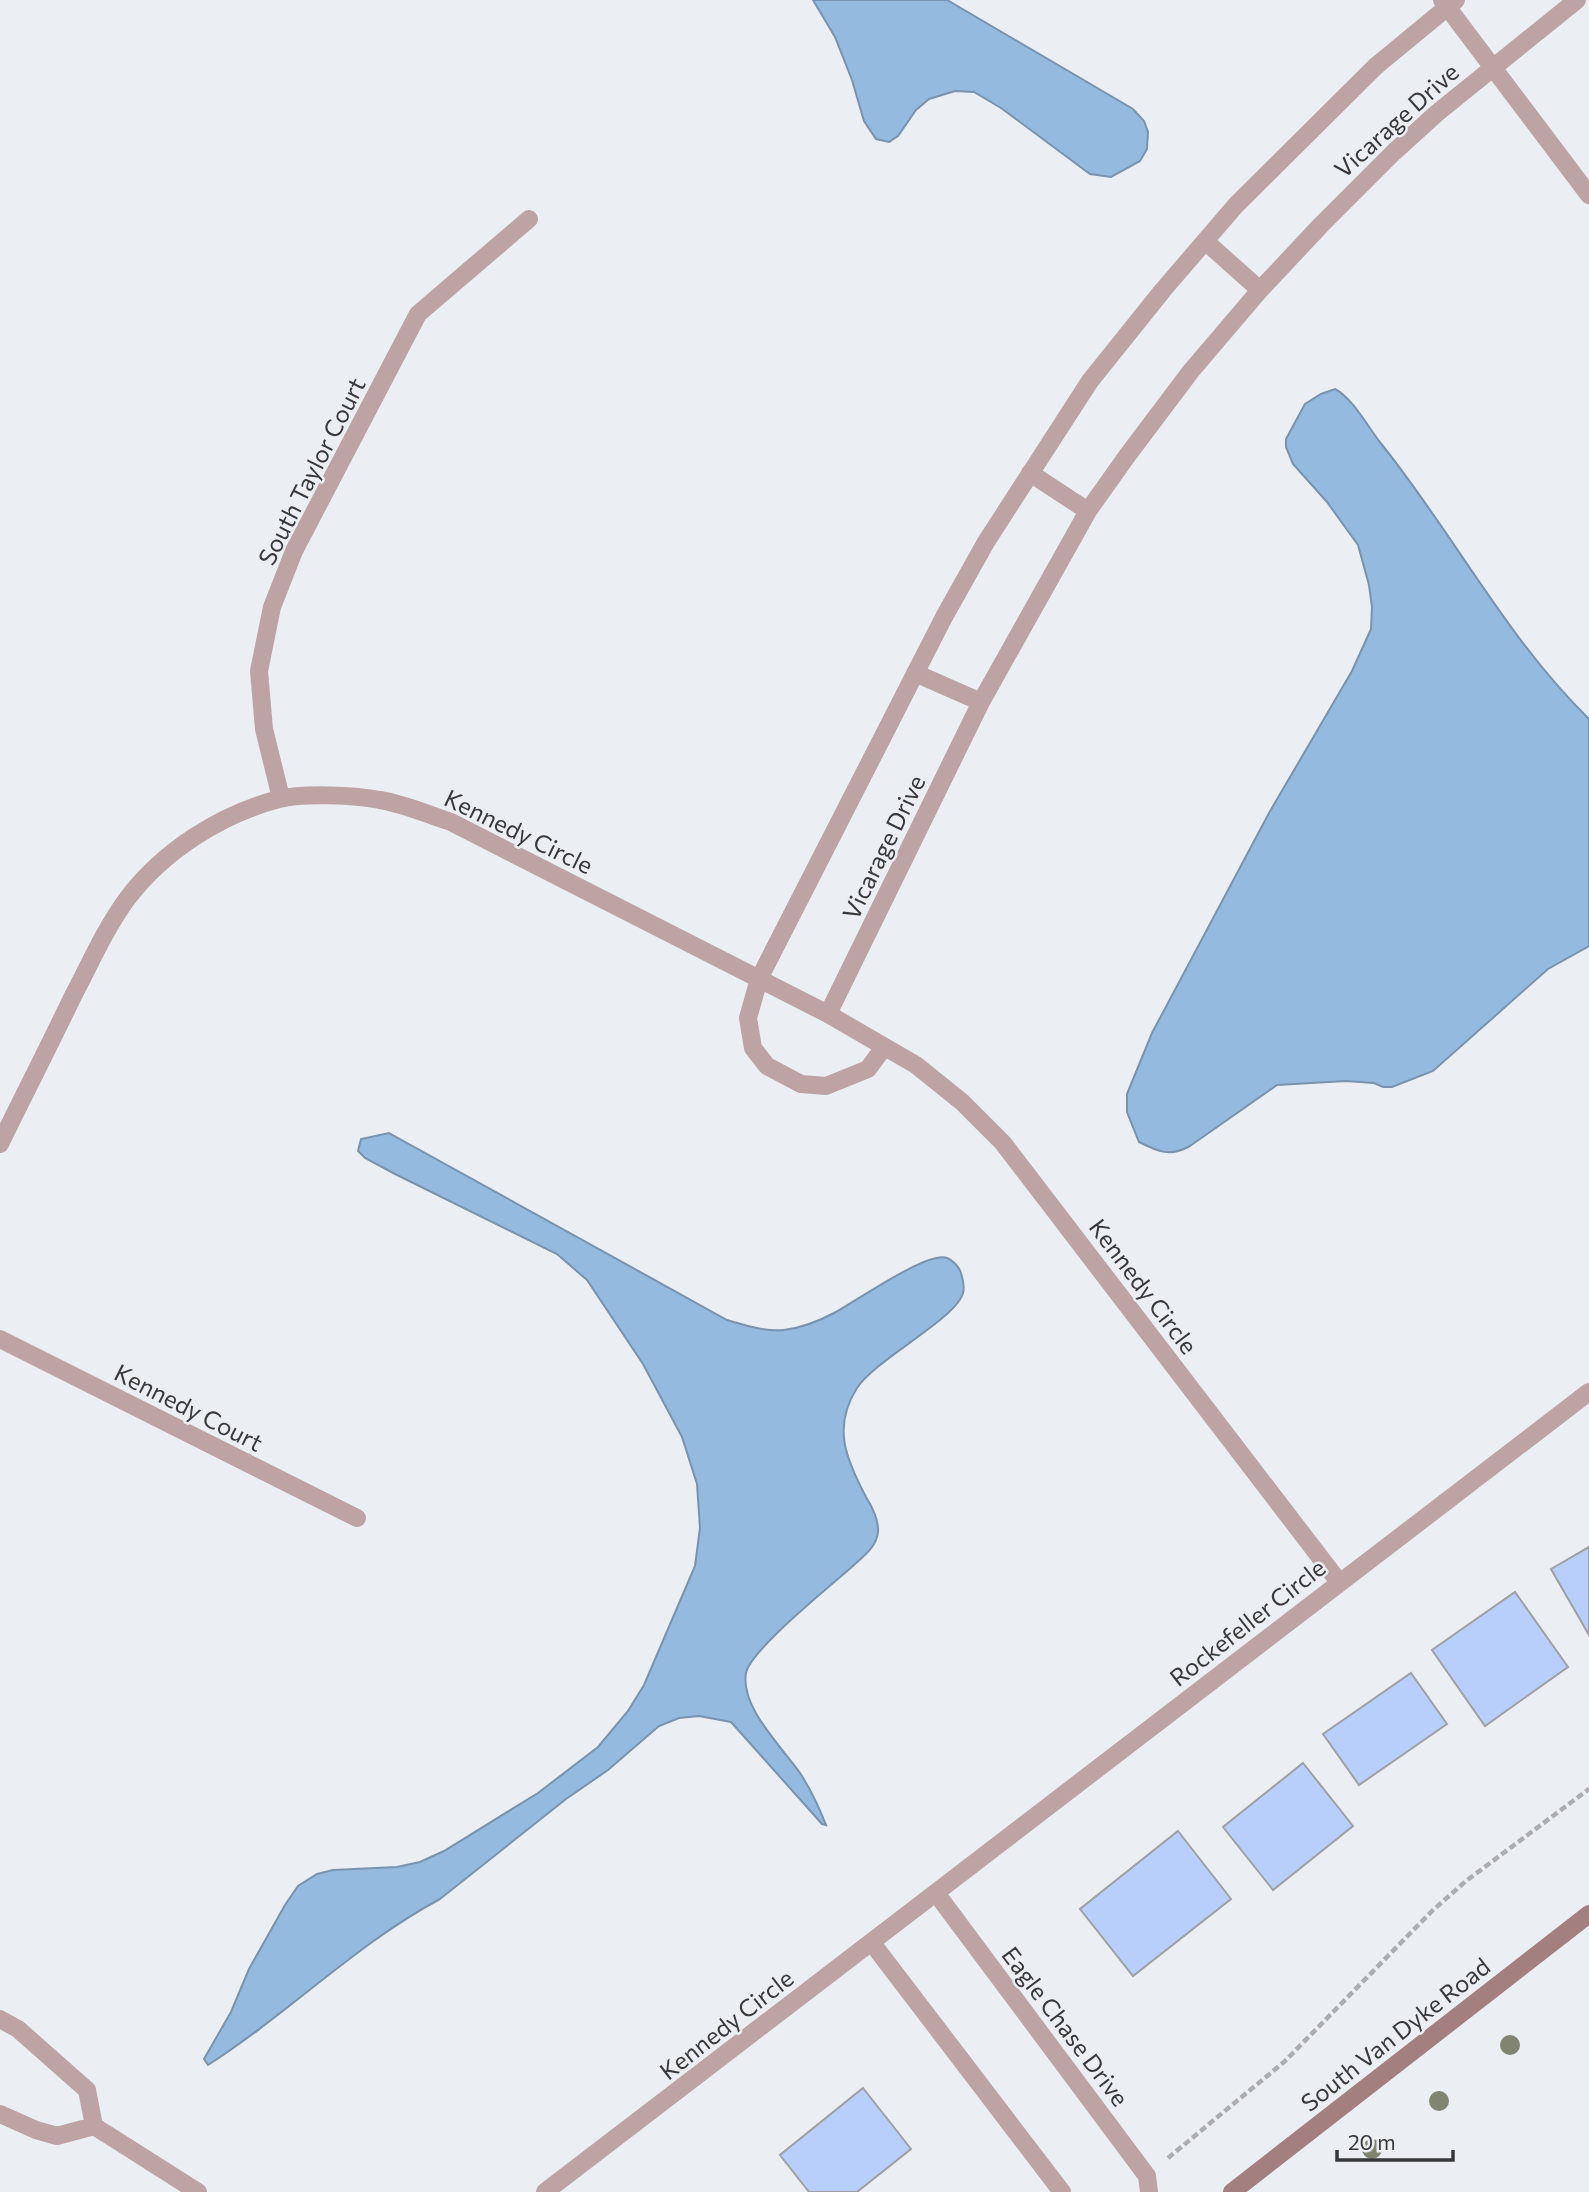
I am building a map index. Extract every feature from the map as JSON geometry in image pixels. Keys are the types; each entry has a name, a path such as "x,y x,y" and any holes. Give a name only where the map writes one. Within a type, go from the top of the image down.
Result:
{"street":[{"name":"Vicarage Drive","path":"828,1014 981,702 1088,511 1191,371 1260,290 1394,152 1492,67 1577,0"},
{"name":"Vicarage Drive","path":"759,979 915,673 986,542 1090,382 1163,290 1245,196 1376,66 1449,2"},
{"path":"1449,2 1492,67 1589,195"},
{"name":"South Taylor Court","path":"281,798 264,729 259,671 272,607 294,551 418,314 529,219"},
{"path":"1205,242 1260,290"},
{"path":"1030,473 1088,511"},
{"path":"915,673 981,702"},
{"name":"Kennedy Circle","path":"0,1143 100,943 127,900 157,865 197,835 240,812 281,798 332,796 379,800 450,822 828,1014 916,1065 962,1102 1003,1143 1339,1582"},
{"path":"759,979 748,1018 753,1048 767,1066 801,1084 826,1086 868,1069 884,1047"},
{"name":"Kennedy Court","path":"0,1339 357,1518"},
{"name":"Rockefeller Circle","path":"936,1893 1589,1392"},
{"name":"Kennedy Circle","path":"545,2192 936,1893"},
{"name":"Eagle Chase Drive","path":"936,1893 1147,2176 1149,2192"},
{"name":"South Van Dyke Road","path":"1232,2192 1589,1914"},
{"path":"872,1943 1062,2192"},
{"path":"0,2019 18,2029 87,2090 94,2126 198,2192"},
{"path":"0,2114 57,2136 94,2126"}],"path":[{"path":"1171,2157 1284,2062 1432,1911 1589,1789"}],"water":[{"path":"813,0 947,0 1133,109 1144,121 1148,132 1147,149 1140,161 1111,177 1090,174 1001,108 974,92 955,91 929,99 916,110 898,136 889,142 876,139 864,121 835,37"},
{"path":"1335,389 1359,412 1406,475 1531,654 1589,719 1589,946 1548,969 1433,1071 1392,1087 1346,1081 1277,1085 1190,1146 1170,1152 1159,1151 1139,1142 1127,1112 1127,1094 1152,1033 1269,813 1352,671 1371,629 1369,585 1358,545 1327,502 1293,464 1286,447 1286,439 1305,404"},
{"path":"389,1133 727,1320 741,1324 777,1330 810,1324 834,1313 908,1269 937,1258 947,1258 957,1266 964,1290 946,1315 867,1377 849,1402 845,1416 845,1443 853,1469 876,1518 878,1532 875,1542 862,1558 762,1649 746,1673 749,1699 756,1713 800,1773 826,1825 822,1824 731,1722 699,1716 679,1718 659,1726 608,1770 566,1799 440,1899 380,1937 208,2065 204,2059 231,2012 249,1969 298,1886 317,1874 333,1870 397,1867 420,1862 444,1851 538,1793 598,1747 628,1711 644,1685 695,1566 700,1528 697,1484 682,1437 643,1364 587,1280 557,1254 395,1174 365,1158 358,1151 361,1139"}],"building":[{"path":"1589,1547 1589,1635 1551,1569"},
{"path":"1515,1592 1568,1667 1485,1726 1432,1650"},
{"path":"1411,1673 1447,1724 1359,1785 1323,1734"},
{"path":"1303,1763 1353,1826 1273,1890 1223,1827"},
{"path":"1178,1831 1231,1899 1133,1976 1080,1909"},
{"path":"863,2088 911,2149 857,2192 809,2192 780,2155"}]}
